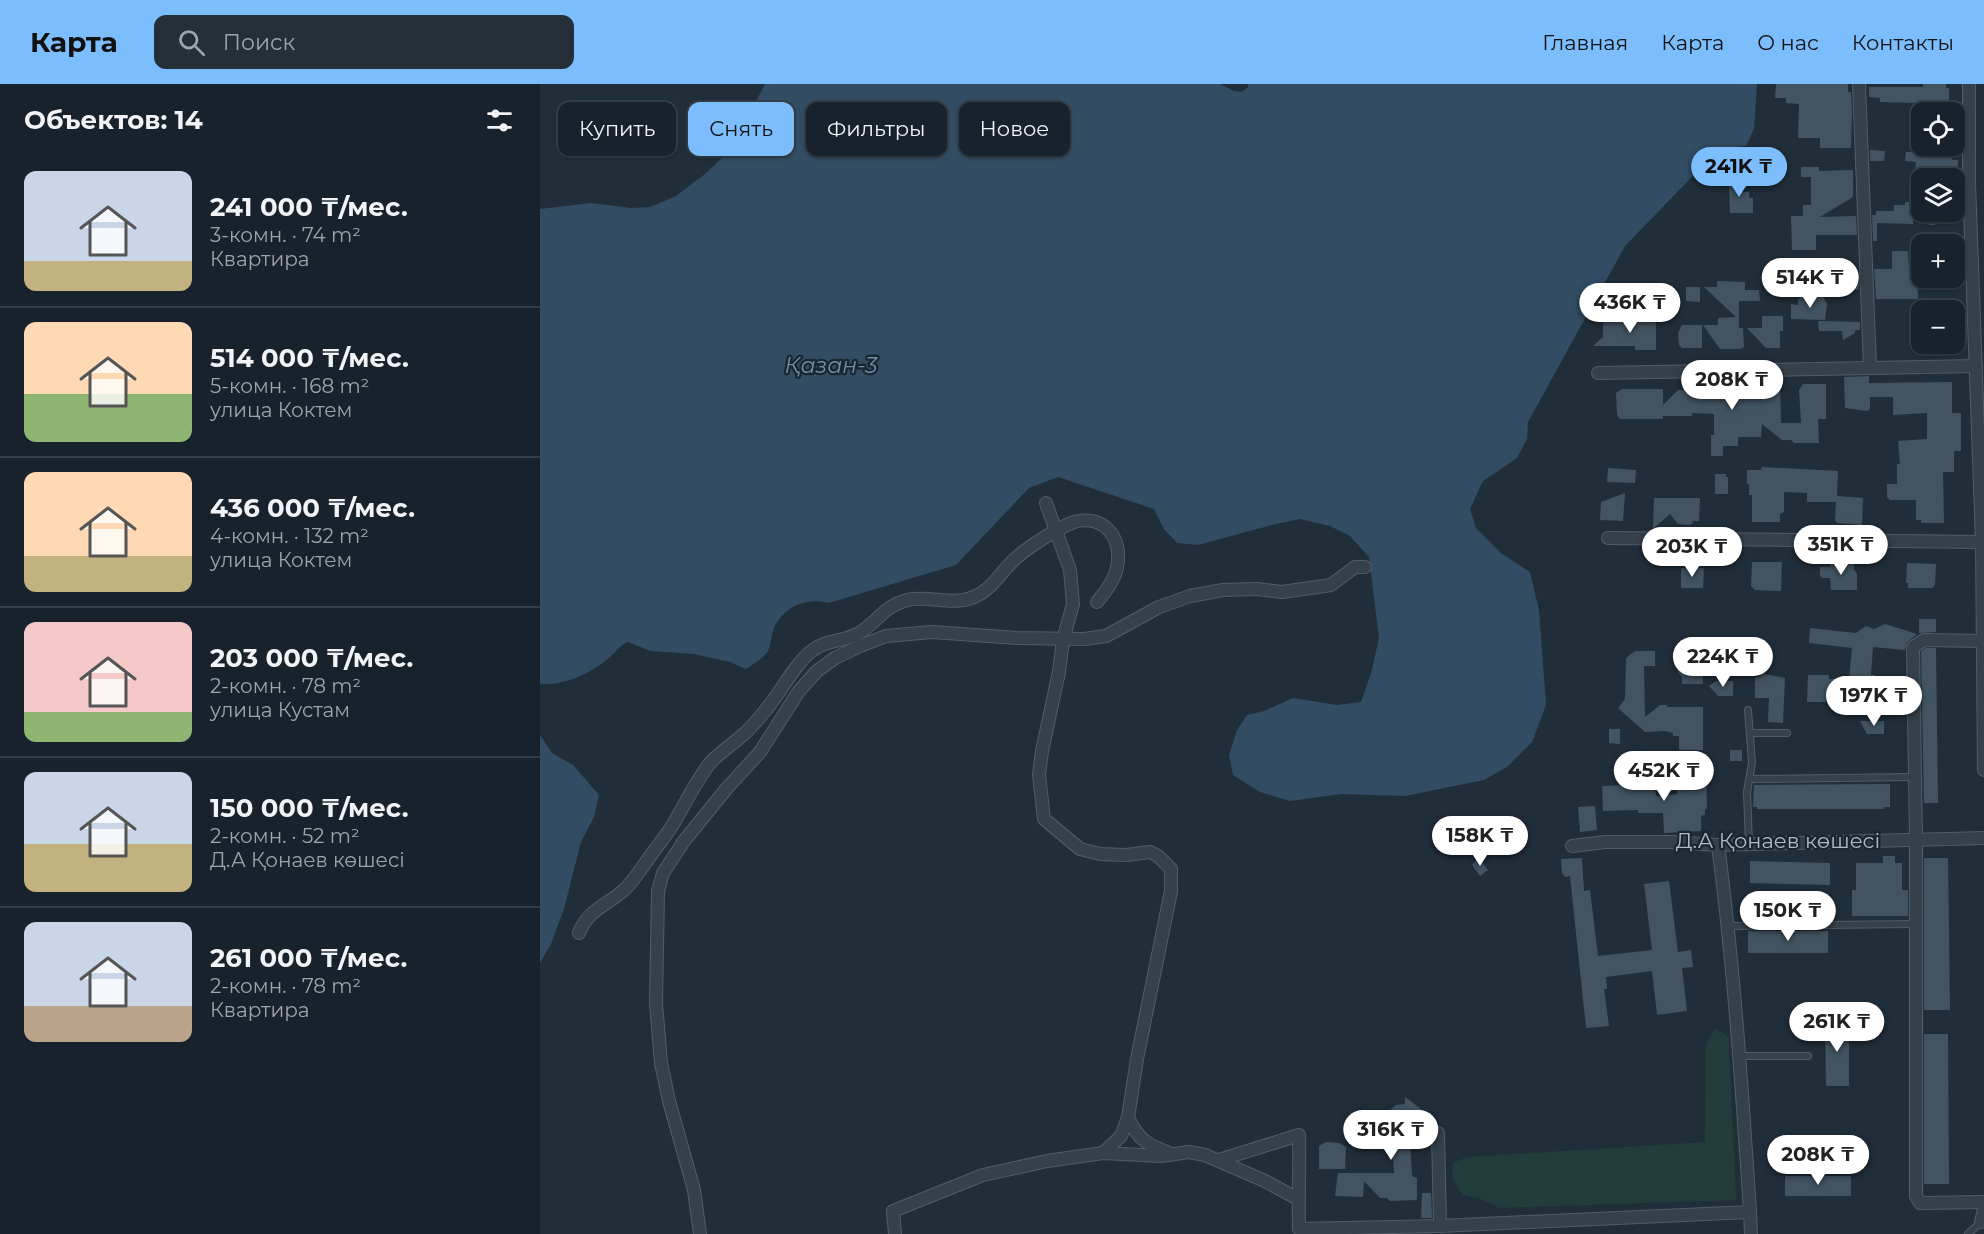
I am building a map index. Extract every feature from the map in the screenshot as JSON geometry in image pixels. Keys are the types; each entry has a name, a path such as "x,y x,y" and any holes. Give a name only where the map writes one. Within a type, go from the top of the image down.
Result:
{"street":[{"path":"1859,84 1870,367"},
{"path":"1969,84 1969,182 1982,542 1984,770"},
{"path":"1598,373 1976,366"},
{"path":"1046,503 1070,570 1073,604 1063,640 1039,775 1044,819 1080,849 1100,854 1126,855 1150,852 1158,856 1171,869 1171,891 1137,1059 1128,1119 1121,1136 1103,1153"},
{"path":"579,933 583,922 594,911 626,889 673,824 711,763 759,719 812,650 830,641 857,635 868,628 879,615 894,605 908,600 934,598 954,601 983,593 998,580 1009,564 1022,552 1073,523 1091,520 1103,524 1112,533 1117,548 1118,566 1097,602"},
{"path":"1608,538 1982,542"},
{"path":"700,1234 694,1190 669,1101 661,1063 656,1003 658,891 663,873 703,817 760,752 799,691 817,671 835,658 886,636 909,633 953,633 981,637 1063,640 1106,636 1159,607 1190,596 1257,589 1282,592 1331,585 1354,567 1365,567"},
{"path":"1982,641 1923,640 1913,647 1916,840 1916,1196 1920,1203 1984,1202"},
{"name":"Д.А Қонаев көшесі","path":"1572,846 1605,842 1718,844 1984,838"},
{"path":"1718,844 1740,1056 1751,1234"},
{"path":"1128,1119 1136,1133 1147,1145 1170,1154"},
{"path":"1438,1133 1440,1226"},
{"path":"1219,1160 1299,1135 1301,1175 1298,1199 1299,1228 1320,1232 1440,1226 1514,1229 1750,1212"},
{"path":"895,1234 893,1211 983,1175 1047,1161 1103,1153 1161,1156 1189,1152 1219,1160 1298,1199"},
{"path":"1983,1221 1984,1209"}],"lane":[{"path":"1748,710 1751,733 1751,779 1747,792 1749,843"},
{"path":"1751,733 1787,733"},
{"path":"1751,779 1914,777"},
{"path":"1728,926 1915,924"},
{"path":"1740,1056 1809,1056"},
{"path":"1968,1234 1983,1221"}],"green space":[{"path":"1715,1028 1729,1038 1736,1200 1499,1208 1481,1199 1463,1195 1452,1178 1453,1163 1467,1157 1705,1142 1706,1044"}],"water":[{"name":"Қазан-3","path":"765,84 1220,84 1242,92 1248,84 1757,84 1754,129 1746,146 1719,149 1625,246 1528,422 1527,439 1517,458 1483,481 1470,509 1476,528 1501,553 1530,572 1539,610 1546,705 1532,742 1507,767 1484,780 1405,796 1341,794 1290,801 1260,792 1233,775 1229,755 1237,730 1247,715 1264,711 1293,698 1337,705 1361,702 1372,670 1379,638 1369,557 1350,536 1330,526 1300,519 1198,545 1177,543 1164,529 1154,509 1058,477 1029,488 956,565 829,603 805,602 790,609 778,620 766,654 746,669 730,662 694,654 650,651 628,642 603,663 586,673 568,681 540,684 540,209 591,203 631,208 650,207 676,196 724,156 794,156 794,102 756,102"},
{"path":"540,735 552,753 573,765 599,795 594,817 581,842 564,909 551,944 540,963"}],"building":[{"path":"1776,84 1848,84 1848,92 1851,92 1852,113 1851,148 1820,148 1820,138 1798,138 1799,104 1786,103 1786,98 1775,98"},
{"path":"1923,84 1946,84 1946,88 1949,88 1949,102 1880,102 1880,98 1869,97 1869,87 1923,87"},
{"path":"1870,150 1885,151 1884,161 1870,161"},
{"path":"1906,152 1911,152 1911,156 1952,156 1952,160 1958,160 1958,168 1916,168 1916,162 1905,161"},
{"path":"1801,167 1819,167 1819,171 1853,170 1853,197 1820,217 1856,216 1857,235 1816,235 1816,250 1792,250 1791,216 1803,216 1803,205 1811,205 1811,177 1801,177"},
{"path":"1734,176 1741,179 1742,192 1749,192 1749,198 1753,198 1753,213 1730,213 1729,182"},
{"path":"1905,202 1911,202 1911,222 1913,224 1877,223 1877,241 1873,241 1872,215 1876,215 1876,211 1894,211 1894,205 1905,205"},
{"path":"1923,222 1938,222 1935,225"},
{"path":"1892,251 1908,251 1911,288 1918,288 1918,299 1876,299 1874,269 1892,269"},
{"path":"1851,263 1851,270 1858,270 1859,290 1823,290 1823,264"},
{"path":"1717,281 1745,282 1745,290 1759,290 1760,301 1739,301 1739,328 1743,328 1744,347 1740,349 1720,349 1703,325 1718,325 1718,318 1736,317 1704,287 1717,287"},
{"path":"1686,287 1700,287 1700,302 1686,301"},
{"path":"1803,296 1823,296 1827,304 1825,320 1791,319 1791,304 1798,305 1798,299"},
{"path":"1762,316 1783,316 1780,348 1766,348 1747,328 1762,328"},
{"path":"1603,319 1656,319 1656,350 1635,350 1635,346 1593,346 1603,337"},
{"path":"1818,321 1860,322 1860,330 1855,330 1855,333 1843,340 1842,331 1819,331"},
{"path":"1682,325 1702,325 1702,348 1682,348 1679,345 1678,333"},
{"path":"1869,376 1869,383 1952,382 1952,413 1961,413 1961,451 1954,451 1954,472 1943,472 1944,523 1921,523 1921,520 1916,520 1916,500 1890,500 1887,497 1887,484 1897,484 1897,464 1900,464 1898,441 1927,439 1927,413 1893,415 1893,397 1870,397 1870,409 1867,411 1845,408 1844,377"},
{"path":"1760,378 1777,378 1780,383 1781,423 1801,423 1799,390 1803,384 1826,384 1826,419 1818,419 1819,443 1794,443 1791,440 1782,440 1762,424 1761,437 1738,437 1738,446 1723,446 1723,456 1711,456 1714,414 1692,413 1692,416 1663,416 1663,419 1620,419 1617,415 1616,393 1622,389 1663,389 1663,405 1678,390 1710,391 1717,384 1739,384 1740,396 1760,381"},
{"path":"1762,467 1838,471 1837,496 1863,498 1862,525 1837,523 1835,520 1836,502 1807,502 1807,493 1784,492 1784,512 1780,514 1780,522 1752,522 1752,495 1749,495 1747,470 1761,470"},
{"path":"1608,468 1636,470 1635,483 1607,482"},
{"path":"1715,474 1726,474 1728,477 1728,494 1715,494"},
{"path":"1625,493 1623,521 1600,520 1601,502"},
{"path":"1654,498 1700,498 1699,521 1693,521 1688,525 1678,524 1670,514 1653,529"},
{"path":"1752,562 1782,562 1781,591 1755,590 1751,586"},
{"path":"1830,562 1854,563 1857,590 1831,590 1830,578 1820,576 1820,567 1830,567"},
{"path":"1907,563 1936,564 1935,585 1932,588 1908,588"},
{"path":"1681,568 1704,568 1703,588 1681,588"},
{"path":"1919,619 1936,619 1936,632 1919,633"},
{"path":"1885,624 1917,634 1906,643 1905,650 1873,647 1871,675 1880,678 1880,698 1846,698 1846,702 1807,702 1808,675 1829,675 1829,679 1849,679 1852,648 1809,643 1810,628 1856,633 1866,626 1874,629"},
{"path":"1926,648 1936,648 1938,803 1924,803 1921,651"},
{"path":"1635,651 1655,651 1655,666 1644,666 1645,717 1660,705 1703,707 1703,750 1679,750 1679,736 1673,736 1673,733 1665,731 1645,732 1618,708 1625,699 1626,658"},
{"path":"1702,652 1703,684 1682,684 1682,677 1678,673 1679,657 1687,653"},
{"path":"1765,674 1785,678 1783,723 1768,722 1769,698 1755,698 1755,678"},
{"path":"1716,681 1733,681 1733,696 1718,696 1709,686"},
{"path":"1860,721 1884,721 1884,734 1867,734"},
{"path":"1609,729 1620,729 1620,744 1609,743"},
{"path":"1730,750 1742,750 1742,761 1730,761"},
{"path":"1706,771 1707,809 1705,809 1705,815 1701,816 1701,831 1664,833 1663,813 1638,813 1638,810 1603,811 1602,786 1626,785 1636,786 1636,788 1655,788 1656,796 1677,794 1677,779 1684,772"},
{"path":"1890,784 1890,807 1884,807 1884,809 1757,809 1753,807 1754,785"},
{"path":"1595,806 1597,830 1580,832 1578,807"},
{"path":"1883,856 1895,856 1895,863 1902,863 1902,890 1908,890 1908,916 1852,916 1852,890 1856,890 1856,863 1883,863"},
{"path":"1479,857 1488,870 1480,876 1472,865"},
{"path":"1582,858 1584,891 1590,890 1598,956 1652,950 1644,884 1669,881 1678,952 1691,950 1693,967 1682,968 1687,1011 1657,1015 1652,971 1606,977 1607,989 1604,989 1609,1026 1586,1028 1570,876 1565,877 1562,873 1561,859"},
{"path":"1924,858 1948,858 1950,1010 1924,1010"},
{"path":"1750,861 1830,863 1830,885 1750,883"},
{"path":"1748,931 1828,931 1828,953 1748,953"},
{"path":"1825,1021 1849,1021 1849,1086 1826,1086"},
{"path":"1924,1034 1948,1034 1949,1184 1924,1184"},
{"path":"1405,1097 1421,1109 1423,1138 1410,1139 1412,1176 1417,1178 1417,1200 1390,1201 1387,1198 1380,1198 1364,1181 1363,1197 1335,1196 1338,1173 1394,1173 1390,1110 1396,1105 1405,1104"},
{"path":"1326,1142 1339,1143 1346,1147 1345,1169 1319,1169 1319,1146"},
{"path":"1785,1176 1851,1176 1851,1196 1785,1196"},
{"path":"1422,1193 1431,1193 1432,1218 1421,1218"}]}
